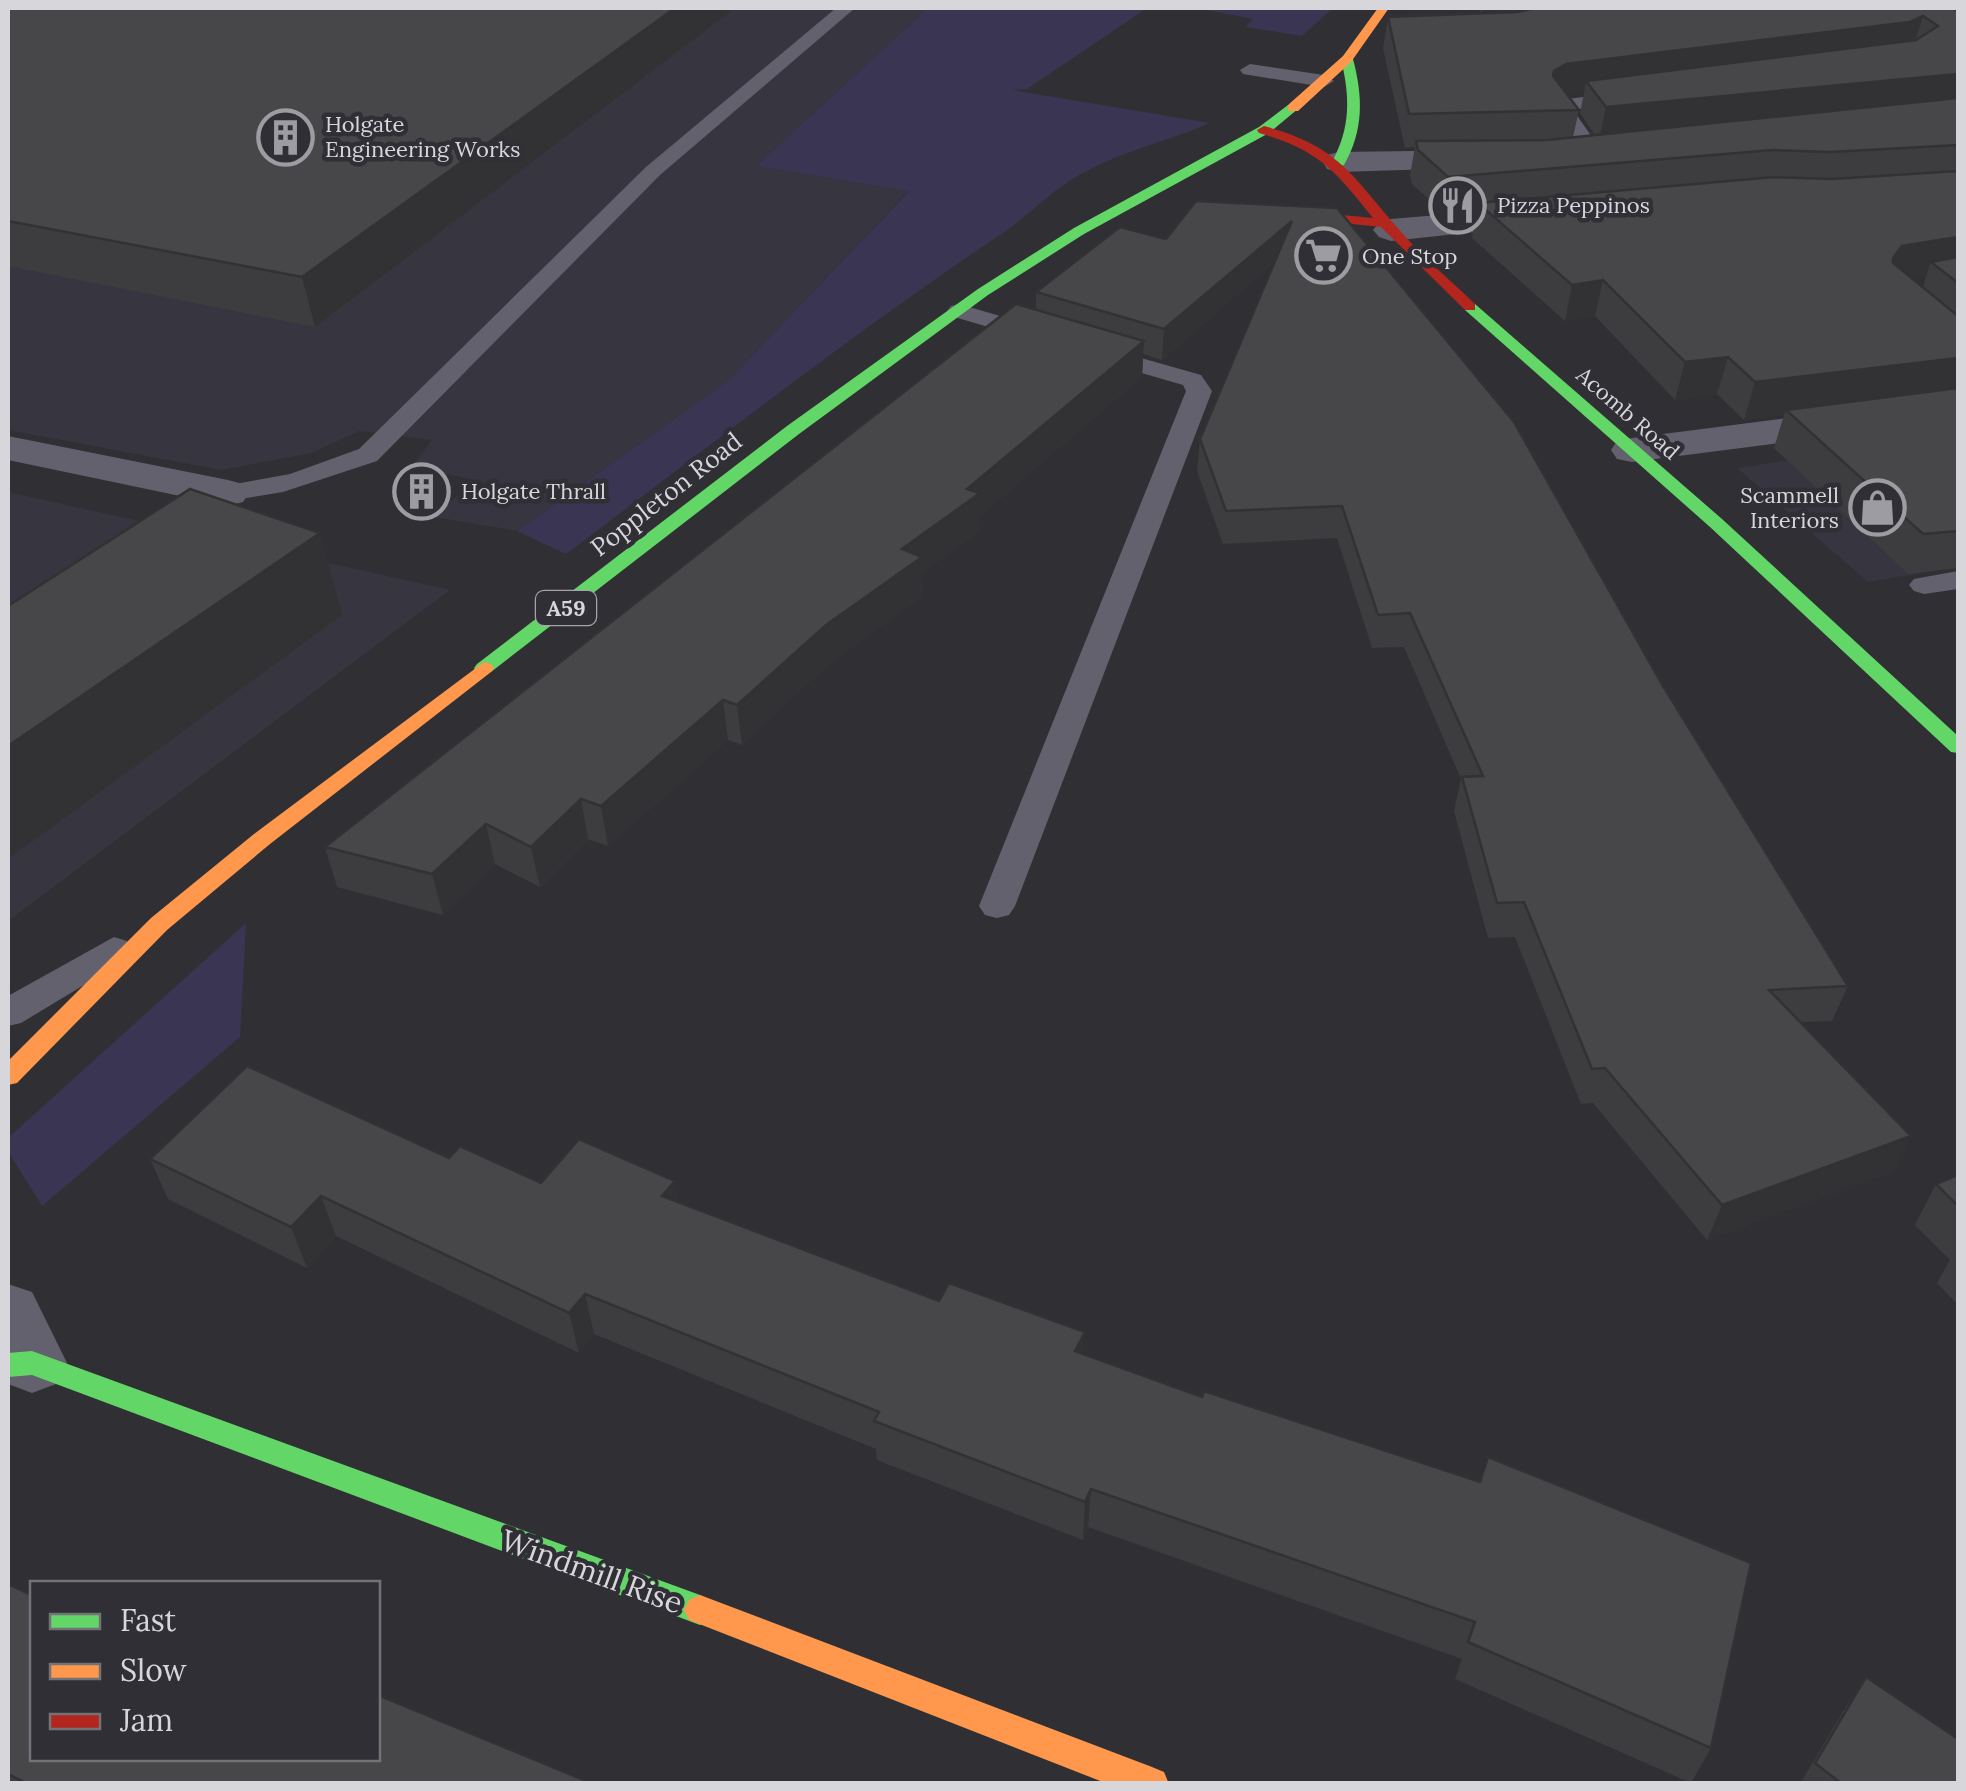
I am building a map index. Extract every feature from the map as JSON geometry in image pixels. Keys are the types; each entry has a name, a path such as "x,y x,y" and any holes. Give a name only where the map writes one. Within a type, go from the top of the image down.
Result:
{"main road":[{"name":"A59","path":"1264,130 1377,38 1383,8"},
{"path":"1339,162 1355,136 1359,107 1347,59"},
{"name":"Acomb Road","path":"1264,130 1300,139 1339,162 1389,227 1488,324 1958,747"},
{"name":"Poppleton Road","path":"8,1076 159,924 262,839 793,430 1046,251 1264,130"},
{"path":"1118,210 1175,208"},
{"path":"1255,211 1389,227"},
{"name":"Windmill Rise","path":"16,1346 1152,1784"}],"street":[{"path":"1558,158 1633,150"},
{"path":"1339,162 1520,160"},
{"path":"1389,227 1587,213"},
{"path":"1632,450 1958,408"},
{"path":"8,448 228,493"}],"lane":[{"path":"228,493 274,488 328,474 368,455 653,171 846,8"},
{"path":"1250,70 1324,81"},
{"path":"1594,154 1560,106 1654,94"},
{"path":"959,311 1192,380 1199,391 997,906"},
{"path":"1924,585 1958,580"},
{"path":"8,1013 159,924"}],"shaded area":[{"path":"8,8 928,8 757,165 909,190 729,380 517,531 434,517 474,480 412,466 432,440 359,431 311,453 221,470 8,430"},
{"path":"928,8 1147,8 1027,89 1012,90 1210,123 1114,158 1072,180 566,554 517,531 729,380 909,191 756,166"},
{"path":"1196,8 1333,8 1302,36 1246,27 1253,19"},
{"path":"1839,453 1956,567 1868,582 1737,468"},
{"path":"8,492 450,590 8,921"},
{"path":"246,923 240,1037 42,1206 8,1151 8,1138"}],"building":[{"name":"Holgate Engineering Works","path":"8,8 675,8 302,277 8,221"},
{"path":"1537,8 1952,8 1958,11 1958,74 1606,107 1586,81 1916,40 1938,26 1923,16 1910,22 1566,64 1553,76 1579,110 1409,114 1388,17"},
{"path":"1958,98 1958,145 1831,152 1773,150 1448,177 1418,150 1416,141 1547,140"},
{"path":"1958,171 1958,237 1902,246 1893,263 1958,316 1958,358 1755,382 1728,357 1685,362 1603,280 1572,285 1478,203 1774,177 1832,179"},
{"path":"1196,201 1337,208 1514,422 1663,686 1848,986 1769,990 1911,1136 1722,1205 1605,1068 1592,1069 1524,902 1497,903 1462,777 1483,776 1410,613 1378,615 1342,506 1226,511 1200,439 1292,221 1164,329 1036,292 1120,227 1166,239"},
{"path":"1958,257 1958,283 1931,262"},
{"path":"1016,304 1144,341 967,489 980,493 902,549 922,557 826,625 737,705 723,700 601,806 581,799 531,847 486,824 432,874 325,847"},
{"path":"1958,388 1958,531 1923,534 1786,410"},
{"path":"190,489 320,533 8,746 8,606"},
{"path":"247,1066 449,1158 460,1146 541,1183 579,1139 675,1181 662,1196 939,1301 949,1283 1085,1332 1075,1351 1202,1397 1204,1391 1480,1482 1488,1457 1751,1563 1711,1748 1468,1642 1475,1622 1091,1489 1085,1502 874,1421 879,1412 585,1294 569,1313 321,1196 291,1227 150,1159"},
{"path":"1958,1175 1958,1206 1936,1184"},
{"path":"8,1584 30,1594 30,1761 380,1761 380,1696 591,1783 594,1779 602,1784 28,1784 8,1774"},
{"path":"1866,1677 1958,1739 1958,1784 1842,1784 1815,1763"}],"traffic: fast":[{"path":"1339,162 1351,136 1355,112 1347,59"},
{"path":"484,668 793,430 983,292 1079,231 1264,130 1293,108"},
{"path":"1470,307 1716,523 1958,747"},
{"path":"8,1365 32,1363 700,1610"}],"traffic: slow":[{"path":"1293,108 1347,59 1383,8"},
{"path":"8,1076 159,924 262,839 484,668"},
{"path":"700,1610 1152,1784"}],"traffic: jam":[{"path":"1264,130 1328,156 1392,231 1470,307"},
{"path":"1269,212 1386,223"}],"place":[{"name":"Holgate Engineering Works","path":"286,137"},
{"name":"Pizza Peppinos","path":"1458,205"},
{"name":"One Stop","path":"1323,256"},
{"name":"Holgate Thrall","path":"422,491"},
{"name":"Scammell Interiors","path":"1878,508"}]}
